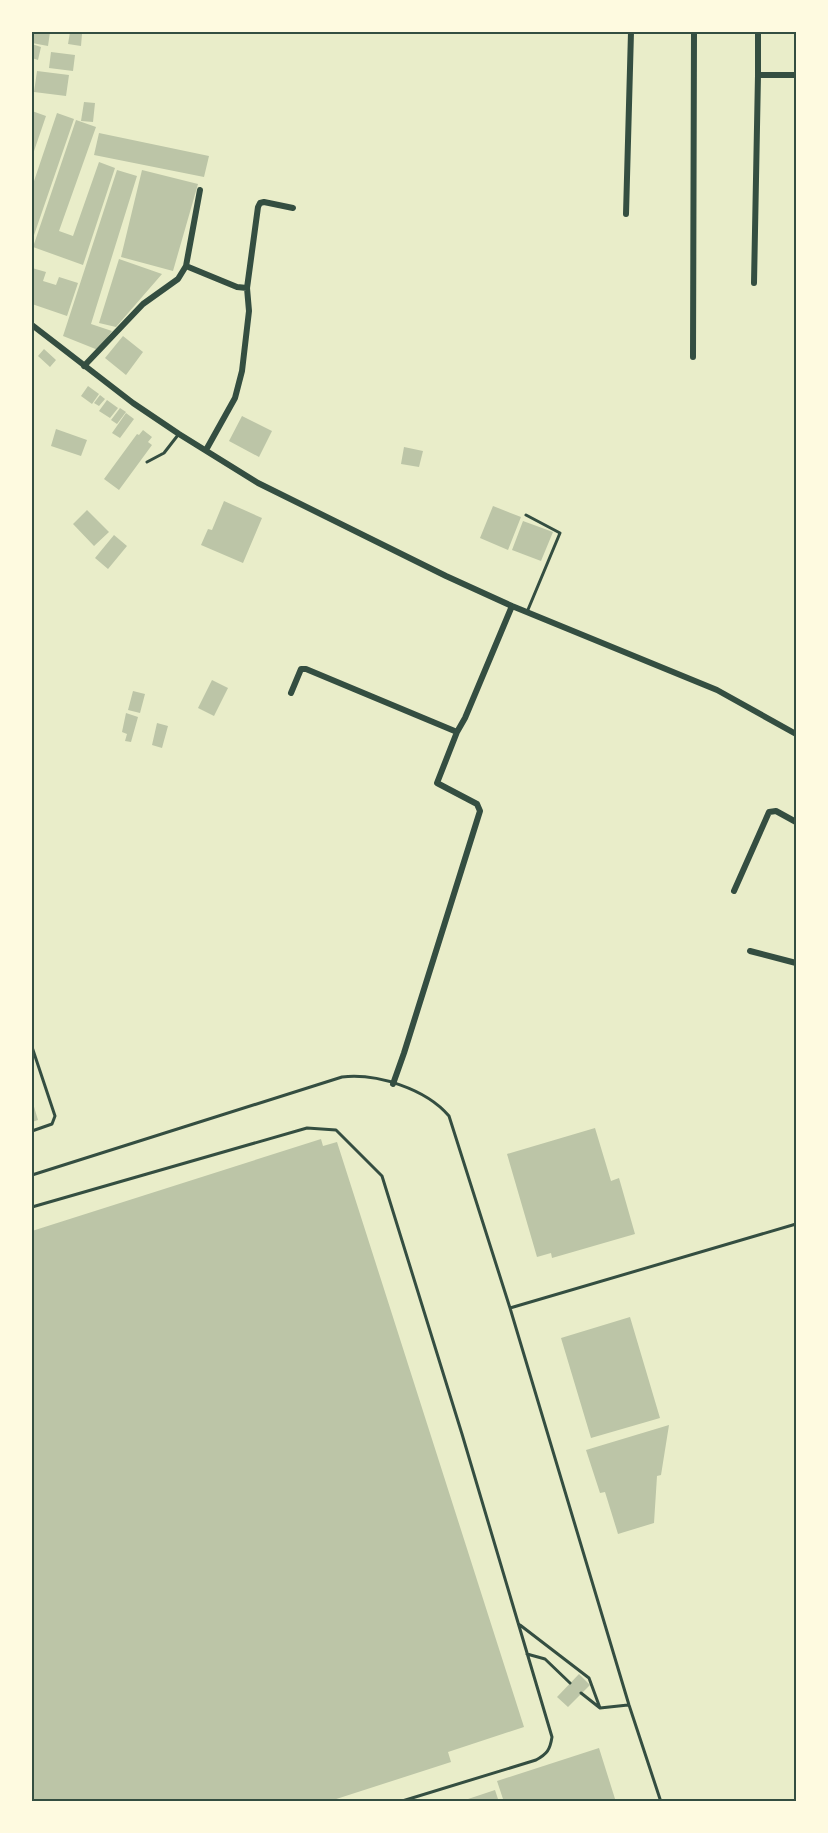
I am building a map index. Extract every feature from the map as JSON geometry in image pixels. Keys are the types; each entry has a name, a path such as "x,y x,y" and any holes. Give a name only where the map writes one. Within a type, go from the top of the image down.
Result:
{"street":[{"path":"626,214 631,32"},
{"path":"693,357 694,32"},
{"path":"754,283 758,32"},
{"path":"758,75 796,75"},
{"path":"84,366 143,304 178,279 186,266 200,190"},
{"path":"206,450 235,398 242,372 249,311 247,288 259,204 264,202 293,208"},
{"path":"186,266 237,287 247,288"},
{"path":"32,326 179,434 277,492 446,576 512,606 717,690 796,734"},
{"path":"393,1084 480,811 477,804 437,783 512,606"},
{"path":"291,693 301,669 304,668 457,732"},
{"path":"734,891 769,812 776,811 796,822"},
{"path":"750,951 796,963"}],"lane":[{"path":"147,462 164,453 179,434"},
{"path":"526,515 560,533 527,612"},
{"path":"32,1047 55,1116 52,1124 32,1131"},
{"path":"32,1175 342,1077 357,1075 414,1090 440,1106 448,1116 510,1308 629,1705 661,1802"},
{"path":"32,1207 307,1128 336,1130 382,1176 552,1737 546,1754 536,1760 399,1802"},
{"path":"510,1308 796,1224"},
{"path":"518,1624 589,1678 600,1708"},
{"path":"527,1654 545,1659 570,1683"},
{"path":"581,1693 600,1708 629,1705"}],"building":[{"path":"32,32 50,32 48,46 32,43"},
{"path":"70,32 82,34 81,46 68,44"},
{"path":"32,44 41,47 38,60 32,58"},
{"path":"51,52 75,55 73,71 49,68"},
{"path":"37,71 69,75 66,96 34,92"},
{"path":"84,102 95,103 93,122 81,121"},
{"path":"32,111 46,116 32,157"},
{"path":"57,113 74,119 32,241 32,187"},
{"path":"76,120 96,127 59,231 73,236 99,162 115,168 83,265 33,247"},
{"path":"99,133 209,156 204,177 94,155"},
{"path":"117,170 137,176 91,324 112,331 98,350 63,336"},
{"path":"142,170 198,184 173,271 121,257"},
{"path":"119,259 162,274 116,327 99,323"},
{"path":"32,268 46,272 43,281 56,285 59,277 78,283 67,316 32,304"},
{"path":"123,336 143,352 126,375 105,358"},
{"path":"44,349 56,360 50,367 38,356"},
{"path":"88,386 99,394 92,404 81,396"},
{"path":"100,395 105,399 99,406 94,403"},
{"path":"107,400 118,408 110,418 99,411"},
{"path":"120,408 126,412 117,424 111,420"},
{"path":"126,413 134,419 120,438 112,433"},
{"path":"242,416 272,431 259,457 229,441"},
{"path":"56,429 87,440 81,456 51,446"},
{"path":"143,430 152,437 148,442 152,445 119,490 104,479 137,434 139,435"},
{"path":"404,447 423,451 419,467 401,464"},
{"path":"224,501 262,518 243,563 201,545 208,529 212,530"},
{"path":"493,506 521,517 508,550 480,538"},
{"path":"87,510 109,532 94,546 73,524"},
{"path":"523,521 553,532 541,561 512,550"},
{"path":"114,535 127,546 108,569 95,558"},
{"path":"212,680 228,688 214,716 198,708"},
{"path":"133,691 145,694 140,713 128,710"},
{"path":"126,713 138,717 131,742 125,741 127,734 122,732"},
{"path":"157,723 168,726 162,748 152,745"},
{"path":"32,1100 38,1120 32,1122"},
{"path":"595,1128 611,1181 619,1178 635,1234 552,1258 551,1253 537,1257 507,1154"},
{"path":"321,1139 323,1146 337,1142 524,1727 448,1752 451,1762 327,1802 32,1802 32,1231"},
{"path":"630,1317 660,1418 591,1438 561,1338"},
{"path":"669,1425 661,1475 657,1476 654,1523 618,1534 605,1492 600,1493 586,1450"},
{"path":"579,1674 590,1685 568,1707 557,1697"},
{"path":"599,1748 616,1802 504,1802 497,1781"},
{"path":"495,1790 499,1802 462,1802 462,1801"}]}
